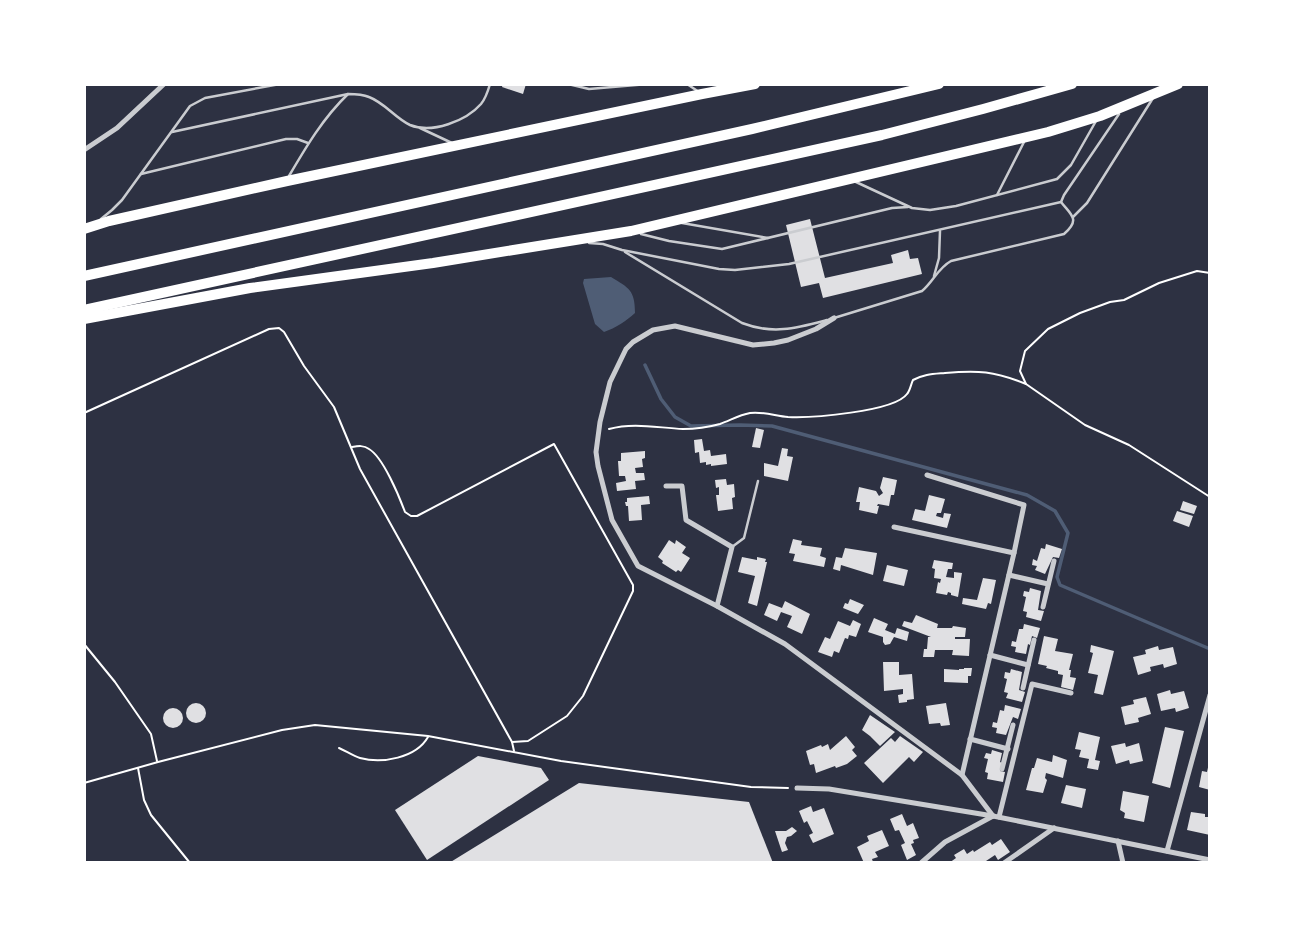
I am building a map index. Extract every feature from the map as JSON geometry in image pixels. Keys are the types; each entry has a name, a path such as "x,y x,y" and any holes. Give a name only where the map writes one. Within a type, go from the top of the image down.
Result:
{"highway":[{"path":"87,228 287,181 755,84"},
{"path":"84,276 752,129 939,84"},
{"path":"84,310 881,135 1072,84"},
{"path":"84,319 250,288 433,263 631,231 1026,137 1100,116 1178,84"}],"street":[{"path":"84,150 117,128 164,84"},
{"path":"834,318 817,330 788,340 753,345 675,326 653,330 633,342 626,349 610,382 598,432 598,466 612,520 638,566 785,644 962,775 996,816"},
{"path":"926,475 1024,505 962,775"},
{"path":"666,486 682,486 686,520 732,547 717,606"},
{"path":"894,527 1014,553"},
{"path":"1043,607 1054,561"},
{"path":"1009,575 1048,584"},
{"path":"1023,688 1034,640"},
{"path":"990,655 1028,664"},
{"path":"921,863 946,842 996,816 1032,684 1071,693"},
{"path":"1167,852 1210,695"},
{"path":"1002,769 1013,724"},
{"path":"971,739 1007,749"},
{"path":"797,788 829,789 996,816 1210,860"},
{"path":"1004,863 1054,828"},
{"path":"1118,841 1123,863"}],"lane":[{"path":"87,228 119,204 182,116 195,103 205,98 281,84"},
{"path":"415,126 437,127 466,116 482,103 490,84"},
{"path":"568,84 589,89 648,84"},
{"path":"687,84 702,94"},
{"path":"172,132 348,94 359,94 373,98 407,123 458,146"},
{"path":"287,181 308,143 337,104 348,94"},
{"path":"622,250 742,323 757,329 800,327 834,318 919,292 951,261 1061,235 1087,203 1156,94"},
{"path":"1061,202 1124,107"},
{"path":"631,231 717,249 769,239 892,208 944,208 1049,181 1062,175 1071,165 1100,116"},
{"path":"997,195 1026,137"},
{"path":"141,174 286,139 308,143"},
{"path":"850,179 912,208"},
{"path":"1061,202 1073,217"},
{"path":"561,243 596,243 735,270 789,264 1061,202"},
{"path":"671,222 769,239"},
{"path":"933,279 939,258 940,230"},
{"path":"732,547 744,538 758,481"}],"path":[{"path":"84,116 85,84"},
{"path":"1026,384 1020,371 1025,351 1048,329 1080,313 1124,300 1159,283 1197,271 1210,273"},
{"path":"84,413 269,329 279,328 334,407 360,469 512,742 514,752"},
{"path":"598,432 618,426 647,425 684,429 708,427 753,412 789,417 853,413 894,404 906,395 913,380 924,374 976,371 1006,376 1026,384 1085,425 1129,445 1210,497"},
{"path":"351,447 369,448 379,459 405,512 417,516 554,444 633,585 633,591 583,696 567,716 528,741 512,742"},
{"path":"84,644 115,682 151,734 158,762"},
{"path":"84,783 300,726 315,725 428,736 561,761 751,787 797,788"},
{"path":"339,748 360,758 382,761 405,755 424,744 428,736"},
{"path":"138,767 144,800 151,815 190,863"}],"water":[{"path":"611,277 630,290 635,313 604,332 595,324 583,283 584,279"}],"building":[{"path":"503,84 526,84 523,94 502,87"},
{"path":"810,219 825,278 893,263 891,255 908,250 910,259 918,258 922,274 823,298 819,283 801,287 786,225"},
{"path":"756,428 764,430 760,448 752,447"},
{"path":"702,439 704,451 710,450 711,456 726,454 727,464 711,466 706,465 706,462 700,463 699,452 695,453 694,440"},
{"path":"782,448 788,449 787,456 793,457 788,481 764,476 764,463 778,466"},
{"path":"645,451 643,467 635,468 636,473 644,473 645,480 635,481 636,489 617,491 616,483 626,481 625,476 619,476 618,461 621,461 621,453"},
{"path":"883,477 897,480 889,506 878,504 877,514 859,510 860,502 856,502 859,487 876,491 879,496 883,493 880,488"},
{"path":"726,479 727,485 734,484 733,509 718,511 716,495 719,495 719,487 716,488 715,480"},
{"path":"929,495 945,499 941,513 936,516 943,518 944,513 951,514 947,528 912,520 915,509 925,511"},
{"path":"649,496 650,504 641,505 642,520 629,521 628,506 625,502 627,498"},
{"path":"1183,501 1197,506 1194,514 1180,510"},
{"path":"1177,511 1193,516 1189,527 1173,521"},
{"path":"793,539 802,541 801,545 822,548 820,556 826,558 824,567 793,561 795,554 789,553"},
{"path":"669,540 675,544 676,540 686,547 682,553 690,558 681,572 676,572 662,563 658,557"},
{"path":"1046,544 1062,549 1059,558 1053,557 1045,574 1035,570 1037,566 1032,565 1033,559 1037,561 1041,548 1045,549"},
{"path":"845,548 877,553 873,575 841,565 840,571 833,569 836,557 842,558"},
{"path":"742,557 757,560 757,557 766,559 767,562 757,606 748,603 755,576 738,572"},
{"path":"934,560 953,563 946,577 954,578 954,572 962,573 958,597 948,592 947,595 936,593 941,579 934,578"},
{"path":"887,565 908,570 904,586 883,581"},
{"path":"983,578 996,580 991,604 988,603 986,609 962,604 963,598 977,600"},
{"path":"1030,588 1041,591 1038,610 1044,611 1041,621 1026,617 1027,612 1023,611 1026,597 1023,596 1024,591 1029,592"},
{"path":"850,599 864,605 858,614 843,608"},
{"path":"785,601 810,614 802,634 787,627 792,616 781,612 777,621 764,615 769,603 782,608"},
{"path":"916,615 938,624 937,628 966,628 965,637 955,639 970,639 969,656 952,655 953,650 935,650 934,657 923,657 928,637 931,637 902,626 904,621 912,623"},
{"path":"874,618 888,624 885,630 895,634 897,628 909,632 907,641 894,637 890,644 885,645 883,637 868,632"},
{"path":"853,620 861,624 856,637 849,635 848,639 845,638 839,653 834,651 832,657 818,652 825,637 830,639 838,621 850,626"},
{"path":"1024,624 1040,628 1037,638 1032,636 1026,654 1015,652 1016,647 1011,646 1012,641 1016,642 1019,629 1023,629"},
{"path":"1044,636 1058,639 1055,651 1073,654 1069,670 1070,677 1076,678 1073,690 1061,687 1063,675 1058,674 1058,671 1038,664"},
{"path":"1091,645 1114,651 1103,695 1094,693 1098,675 1088,673 1093,653 1090,652"},
{"path":"1158,646 1159,650 1173,647 1177,664 1164,668 1163,664 1150,667 1151,671 1138,675 1133,657 1146,654 1145,650"},
{"path":"883,662 899,662 899,675 912,674 914,699 899,703 898,695 903,694 903,689 884,691"},
{"path":"972,668 968,683 944,682 944,669"},
{"path":"1011,669 1022,672 1019,690 1025,692 1022,702 1006,698 1008,693 1004,692 1007,679 1004,678 1005,672 1010,673"},
{"path":"1170,690 1171,694 1184,691 1189,708 1176,712 1175,708 1161,711 1157,694"},
{"path":"1146,697 1151,714 1138,718 1139,722 1125,725 1121,707"},
{"path":"196,703 203,706 206,713 203,720 196,723 189,720 186,713 189,706"},
{"path":"946,703 950,725 929,724 926,706"},
{"path":"1005,705 1021,709 1018,719 1013,717 1006,735 996,733 997,728 992,727 993,722 997,723 1000,710 1004,711"},
{"path":"169,708 177,708 183,718 177,728 169,728 163,722 163,714"},
{"path":"870,715 895,732 880,746 862,730"},
{"path":"1165,727 1184,731 1170,788 1152,783"},
{"path":"1079,732 1100,737 1095,760 1100,761 1098,770 1087,768 1089,759 1079,757 1081,750 1075,749"},
{"path":"846,736 855,747 852,750 857,756 847,764 816,773 814,764 810,765 806,751 828,744 830,750"},
{"path":"900,736 923,752 914,762 909,757 883,783 864,763 891,738 895,742"},
{"path":"1125,743 1126,747 1139,743 1143,761 1130,764 1129,760 1116,764 1111,746"},
{"path":"992,750 1002,753 1000,771 1005,772 1003,782 987,779 988,773 985,772 988,759 984,758 986,753 991,754"},
{"path":"1053,755 1067,760 1063,778 1046,773 1043,793 1026,790 1037,758 1052,762"},
{"path":"478,756 541,768 549,780 427,860 395,810"},
{"path":"1209,763 1210,790 1199,787 1202,771 1207,772"},
{"path":"579,783 749,802 773,863 449,863"},
{"path":"1066,785 1086,789 1082,808 1061,803"},
{"path":"1123,791 1149,796 1144,822 1124,818 1125,813 1120,810"},
{"path":"811,806 813,812 824,808 834,834 813,843 809,835 813,833 807,821 804,823 799,811"},
{"path":"1191,812 1210,817 1210,835 1187,830"},
{"path":"902,814 907,826 913,823 919,838 911,844 916,855 907,860 901,845 905,843 899,830 895,831 890,819"},
{"path":"792,827 797,831 787,837 785,843 788,850 782,852 775,831 786,831"},
{"path":"882,830 889,846 875,852 878,857 872,859 873,862 864,863 857,847 869,841 867,836"},
{"path":"1001,839 1010,852 998,860 995,855 983,863 949,863 956,858 954,855 964,849 967,854"}],"waterway":[{"path":"645,365 661,399 675,417 691,426 772,426 1027,495 1055,511 1068,533 1057,577 1060,585 1210,649"}]}
